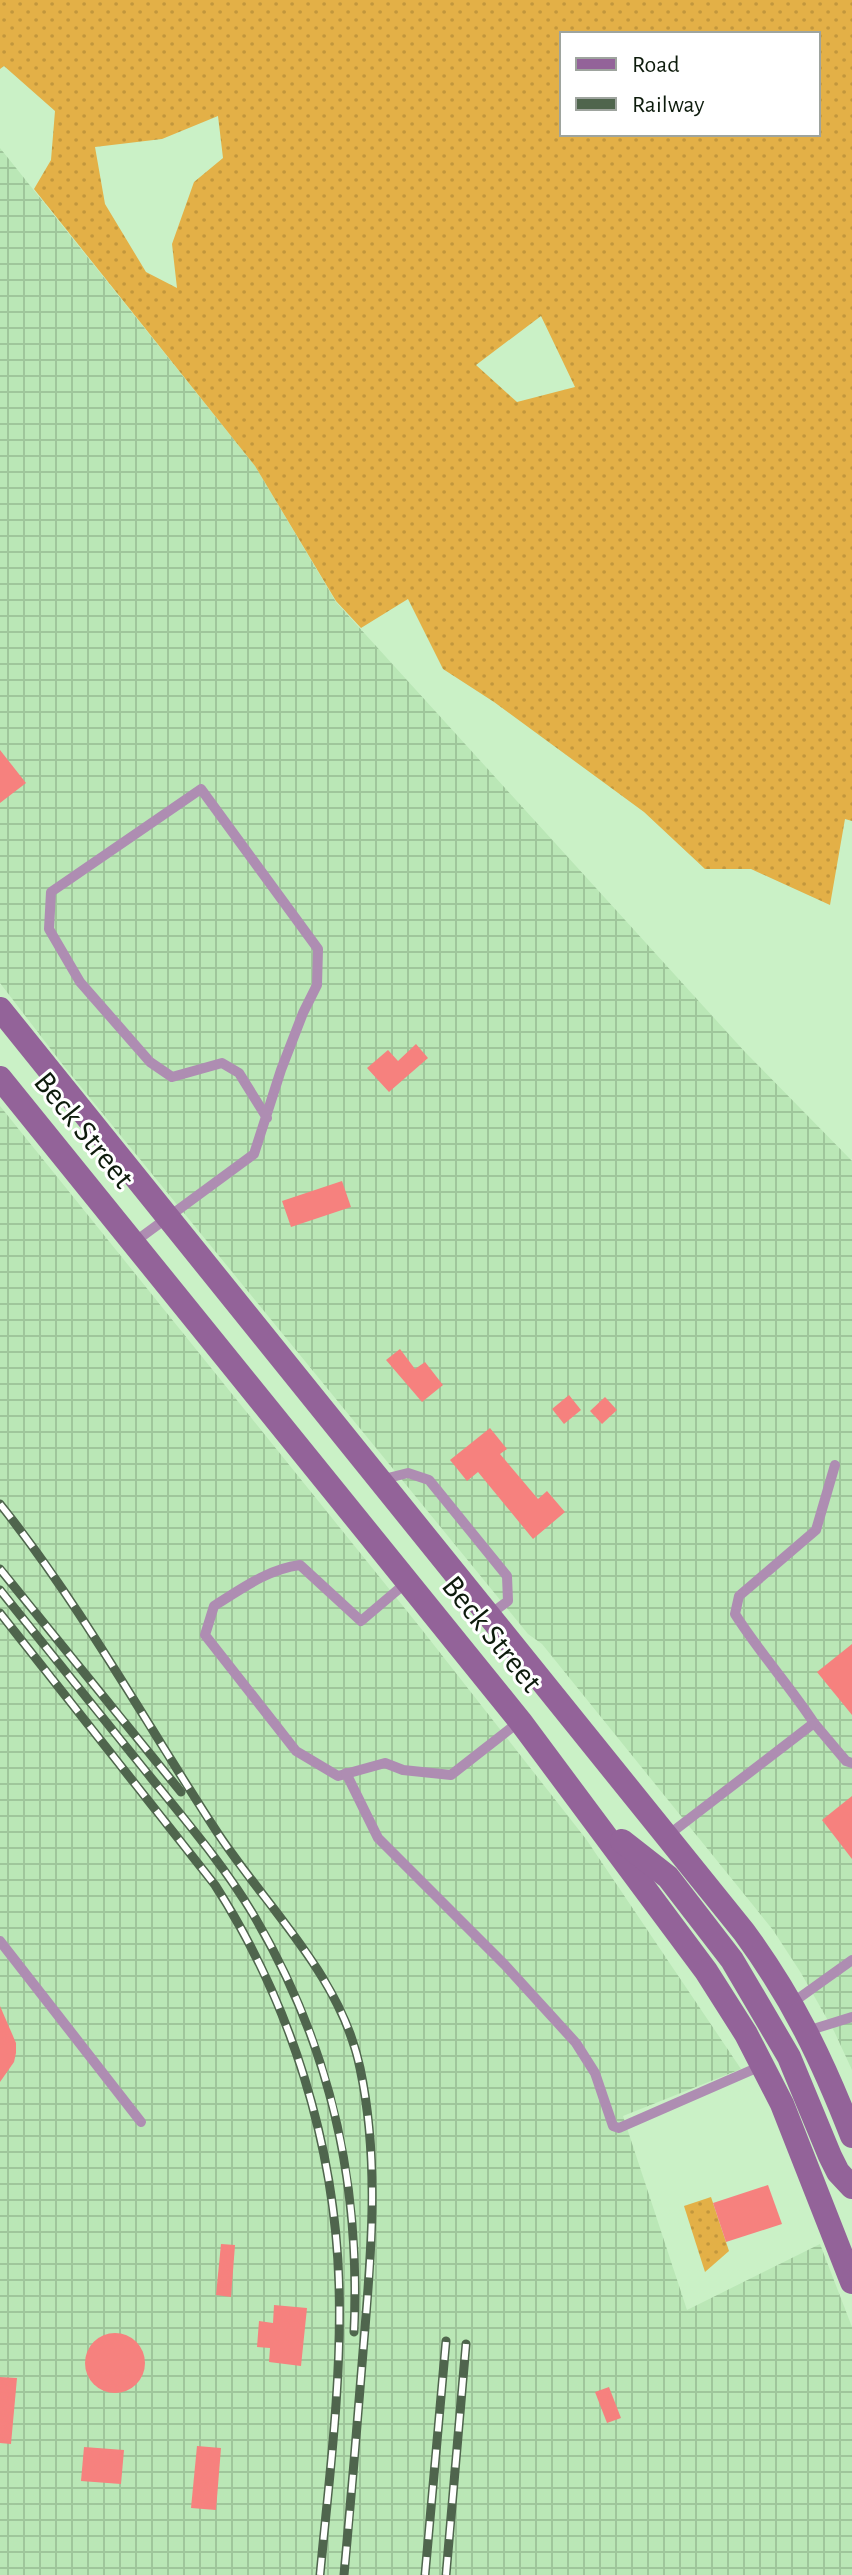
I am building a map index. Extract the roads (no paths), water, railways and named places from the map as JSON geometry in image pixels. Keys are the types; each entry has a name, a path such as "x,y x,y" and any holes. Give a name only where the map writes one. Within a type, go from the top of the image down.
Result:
{"main road":[{"name":"Beck Street","path":"0,1009 744,1932 807,2031 852,2136"},
{"name":"Beck Street","path":"0,1078 520,1721 706,1971 763,2065 793,2130 852,2282"},
{"path":"597,1823 668,1877 732,1960 789,2057 838,2172 852,2187"}],"lane":[{"path":"133,1243 254,1154 267,1118 287,1056 303,1013 317,985 318,949 201,789 51,892 49,929 80,982 150,1062 172,1077 222,1063 239,1073 267,1118"},
{"path":"835,1465 816,1530 739,1596 735,1614 814,1723 846,1761 852,1763"},
{"path":"378,1480 408,1473 429,1480 507,1576 508,1601 488,1615"},
{"path":"408,1581 361,1621 300,1565 283,1567 214,1606 205,1635 296,1751 338,1776 385,1763 403,1770 451,1775 520,1721"},
{"path":"667,1836 814,1723"},
{"path":"346,1773 378,1838 505,1965 576,2043 595,2073 613,2126 619,2128 763,2065"},
{"path":"0,1941 141,2122"},
{"path":"792,2003 852,1960"},
{"path":"807,2031 852,2017"}],"railway":[{"path":"0,1504 86,1624 217,1832 320,1973 350,2035 366,2103 372,2210 369,2281 344,2575"},
{"path":"0,1569 181,1792"},
{"path":"0,1590 190,1825 253,1914 280,1963 321,2064 335,2116 352,2222 354,2332"},
{"path":"0,1613 215,1885 266,1978 304,2077 329,2180 339,2285 337,2394 320,2575"},
{"path":"425,2575 446,2341"},
{"path":"446,2575 466,2344"}]}
